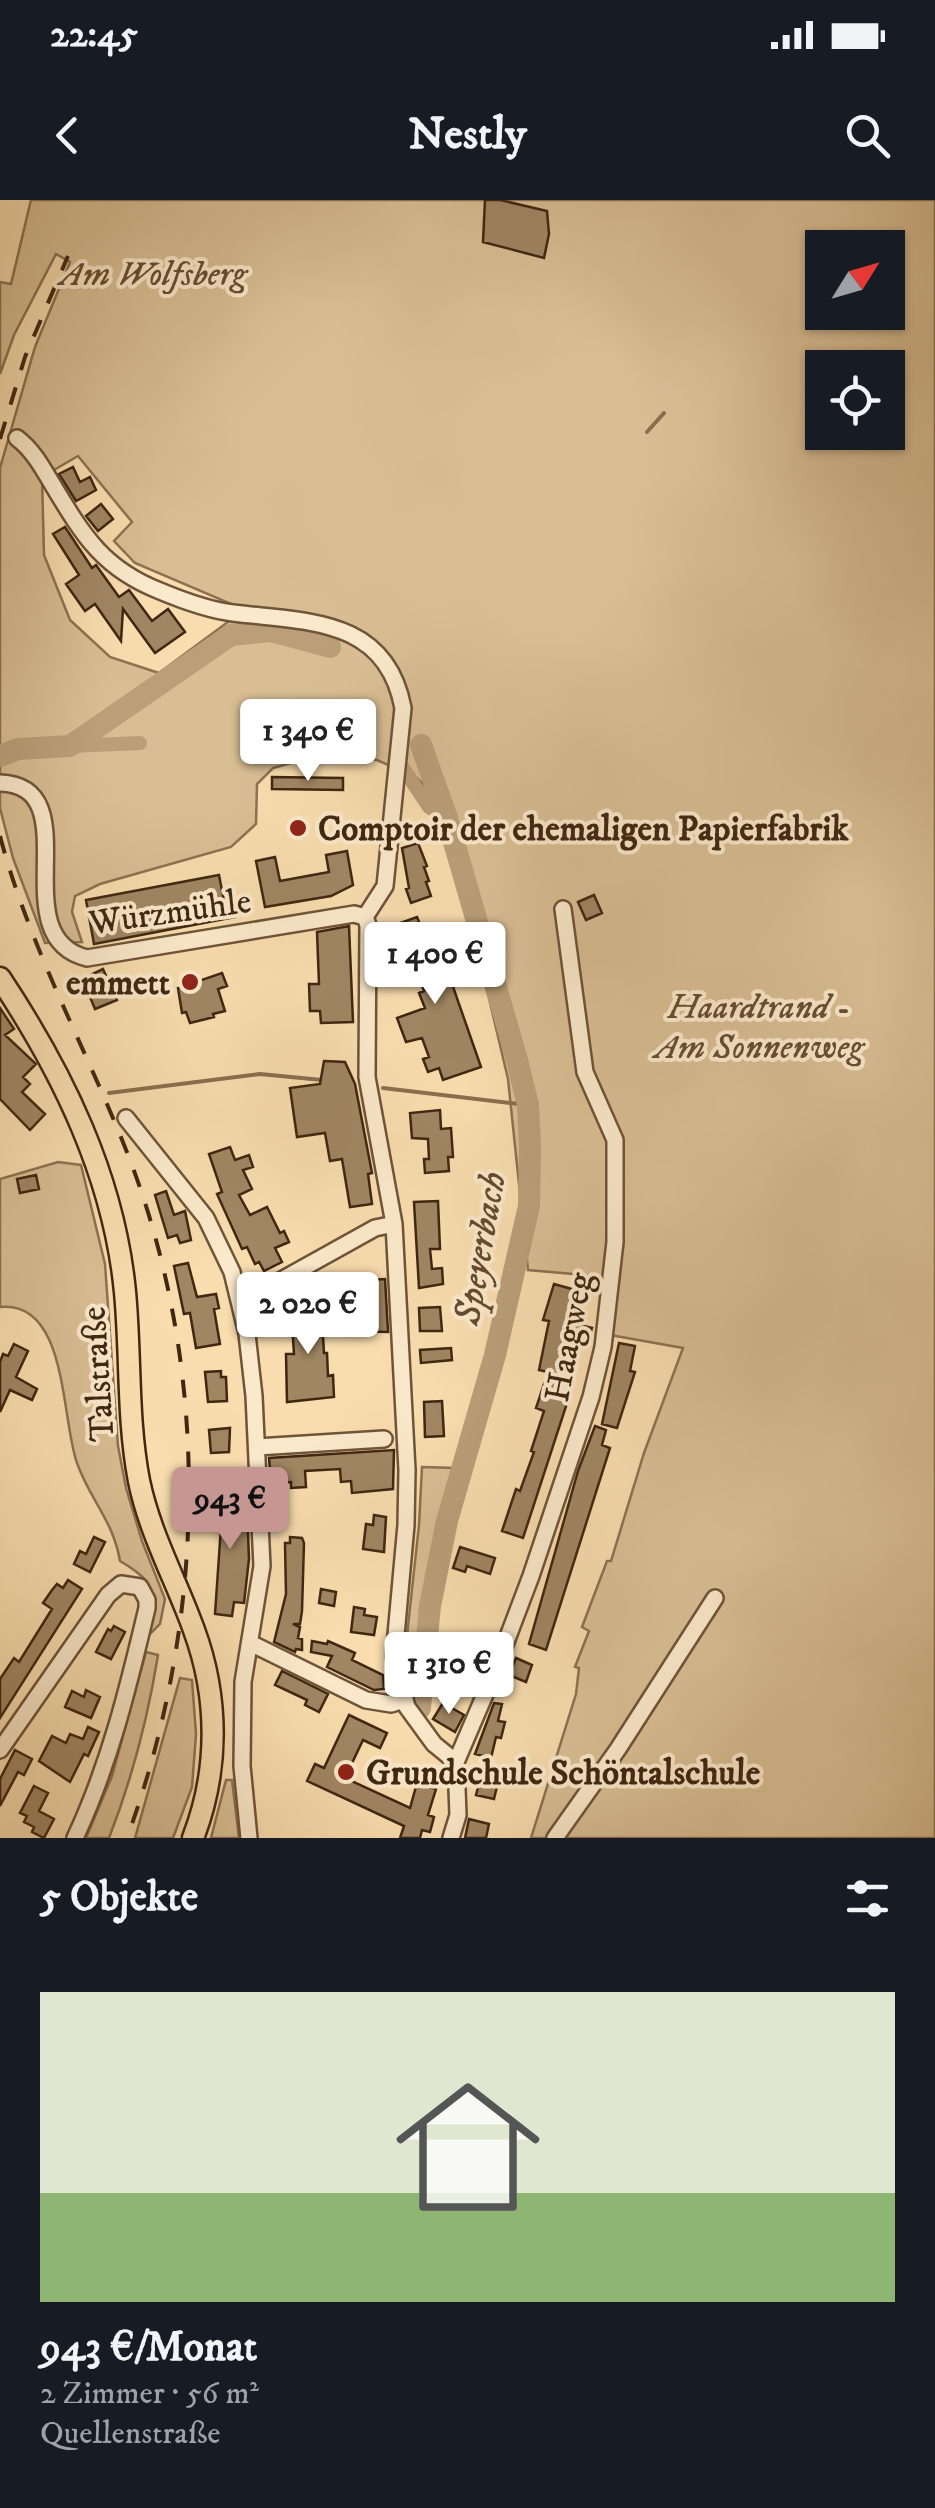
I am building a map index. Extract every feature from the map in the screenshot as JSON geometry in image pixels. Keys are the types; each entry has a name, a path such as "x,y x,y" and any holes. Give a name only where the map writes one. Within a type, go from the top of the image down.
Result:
{"main road":[{"name":"Talstraße","path":"4,992 45,1050 92,1150 114,1222 125,1292 133,1432 140,1481 150,1523 194,1630 210,1692 212,1766 193,1838"}],"street":[{"path":"23,442 111,566 158,591 215,610 312,621 357,638 391,670 404,708 385,886 365,917 368,1088 394,1224 407,1496 394,1656 404,1700 421,1728 456,1762 458,1815 451,1838"},
{"name":"Würzmühle","path":"0,783 13,783 28,791 38,804 44,820 40,903 52,936 66,953 87,958 354,914 365,917"},
{"name":"Haagweg","path":"456,1762 531,1576 585,1416 603,1347 615,1242 615,1140 584,1072 563,909"},
{"path":"126,1118 206,1218 242,1302 252,1365 262,1566 243,1682 242,1766 248,1838"},
{"path":"242,1302 374,1228 394,1224"},
{"path":"256,1447 384,1439"},
{"path":"0,1750 108,1594 121,1584 140,1587 147,1608 124,1708 105,1770 74,1838"},
{"path":"554,1838 618,1750 715,1598"},
{"path":"250,1643 366,1700 391,1704 404,1700"}],"green space":[{"path":"31,200 935,200 935,1838 531,1838 576,1694 579,1668 575,1667 589,1631 582,1627 607,1561 611,1561 644,1453 683,1348 610,1335 618,1290 596,1276 528,1270 508,1079 443,803 417,778 377,760 316,756 273,768 257,784 256,824 231,847 100,884 75,896 72,912 82,942 45,943 13,858 0,808 0,468 35,347 70,262 56,254 14,335 0,374 0,282 11,284","holes":["78,456 132,522 114,541 135,563 236,606 240,613 159,673 110,657 70,620 44,555 42,477"]},
{"path":"58,1162 81,1165 105,1264 118,1446 142,1541 165,1599 160,1624 150,1634 151,1590 142,1576 120,1561 112,1534 82,1476 50,1342 38,1322 22,1310 0,1307 0,1179"},
{"path":"422,1467 456,1468 425,1606 422,1665 406,1664 405,1654"},
{"path":"146,1652 158,1655 125,1793 109,1838 86,1838 112,1776"},
{"path":"180,1678 192,1680 196,1734 192,1787 173,1838 135,1838"},
{"path":"226,1780 232,1780 239,1838 211,1838"}],"building":[{"path":"485,200 547,211 549,234 544,258 483,242"},
{"path":"73,467 80,482 90,477 96,490 76,501 59,474"},
{"path":"101,504 113,519 98,531 86,516"},
{"path":"65,527 92,568 96,565 119,597 129,590 152,621 168,609 185,632 155,653 123,609 121,641 95,604 85,611 66,584 79,575 53,534"},
{"path":"272,777 343,778 343,790 272,789"},
{"path":"418,843 427,866 426,882 431,896 411,903 402,848"},
{"path":"347,851 353,885 331,896 265,907 256,861 275,857 280,881 329,872 326,855"},
{"path":"219,875 224,901 231,900 235,917 94,944 86,900"},
{"path":"594,895 602,913 586,920 578,902"},
{"path":"417,917 424,934 433,931 443,958 438,959 447,983 451,981 481,1067 443,1080 439,1068 428,1072 423,1059 429,1057 422,1038 406,1042 397,1018 425,1008 419,993 424,991 415,968 420,966 414,947 398,951 389,927"},
{"path":"349,926 353,1022 321,1023 320,1011 310,1011 309,984 319,984 317,932"},
{"path":"103,969 117,1000 95,1009 85,985 89,984 86,977"},
{"path":"222,973 227,986 218,989 225,1011 190,1023 186,1012 182,1013 178,988"},
{"path":"0,1008 14,1029 5,1035 36,1064 23,1077 30,1084 22,1092 45,1114 30,1130 0,1099"},
{"path":"324,1061 345,1062 355,1084 372,1173 368,1174 372,1204 350,1207 342,1159 330,1161 325,1133 297,1137 290,1088 320,1084"},
{"path":"440,1110 441,1129 451,1128 453,1157 448,1157 449,1171 425,1173 428,1139 412,1138 410,1113"},
{"path":"230,1147 235,1160 249,1155 253,1167 243,1170 252,1189 239,1195 250,1215 267,1207 289,1242 275,1248 282,1262 264,1271 259,1262 255,1264 247,1247 242,1249 217,1194 222,1192 209,1154"},
{"path":"36,1175 39,1189 20,1193 17,1179"},
{"path":"166,1191 174,1215 185,1211 191,1240 180,1243 177,1235 168,1238 155,1195"},
{"path":"438,1201 440,1249 430,1249 432,1269 442,1268 443,1284 419,1288 414,1202"},
{"path":"188,1263 197,1297 216,1294 219,1308 214,1309 220,1344 196,1348 190,1313 184,1314 174,1266"},
{"path":"385,1279 388,1332 352,1331 352,1316 370,1315 368,1280"},
{"path":"554,1284 579,1291 572,1323 592,1328 589,1337 574,1334 567,1370 564,1369 557,1389 570,1394 523,1538 502,1531 534,1452 531,1451 544,1411 536,1408 548,1372 539,1370 549,1321 543,1320"},
{"path":"310,1302 321,1302 324,1353 328,1376 333,1375 334,1397 287,1402 286,1354 294,1354 291,1307 310,1306"},
{"path":"440,1307 442,1331 420,1331 419,1308"},
{"path":"619,1343 635,1346 630,1371 635,1372 617,1428 602,1424"},
{"path":"14,1344 28,1351 16,1377 37,1389 32,1400 10,1390 0,1412 0,1362"},
{"path":"451,1348 452,1360 421,1363 420,1350"},
{"path":"221,1371 221,1377 226,1377 227,1401 208,1402 205,1372"},
{"path":"442,1401 444,1436 425,1437 424,1402"},
{"path":"595,1426 606,1430 602,1445 610,1448 546,1650 529,1644 578,1471"},
{"path":"230,1428 229,1452 211,1453 209,1430"},
{"path":"394,1450 393,1489 352,1493 351,1481 341,1482 340,1469 305,1471 306,1487 291,1488 291,1482 271,1483 269,1458"},
{"path":"235,1496 240,1508 247,1508 249,1559 244,1603 234,1602 232,1616 215,1614 221,1527 200,1529 199,1510 220,1508 219,1497"},
{"path":"374,1515 386,1517 384,1552 363,1549 366,1524 373,1525"},
{"path":"94,1537 105,1542 90,1572 74,1564 80,1551 86,1554"},
{"path":"290,1537 302,1538 304,1543 302,1611 300,1624 293,1624 300,1627 302,1650 295,1652 274,1642 286,1594 285,1543 290,1543"},
{"path":"460,1547 495,1558 490,1574 467,1566 465,1572 453,1568"},
{"path":"68,1580 82,1589 0,1718 0,1679 14,1658 19,1662 52,1609 43,1603 57,1584 63,1588"},
{"path":"321,1589 336,1592 334,1606 319,1603"},
{"path":"354,1607 365,1609 364,1615 377,1617 374,1635 351,1632"},
{"path":"114,1626 125,1632 111,1659 96,1652 108,1629 111,1631"},
{"path":"312,1641 328,1641 355,1653 352,1660 383,1675 384,1689 374,1690 327,1667 332,1656 311,1652"},
{"path":"516,1658 532,1665 526,1682 509,1675"},
{"path":"282,1671 328,1694 319,1712 305,1705 307,1700 275,1685"},
{"path":"86,1690 100,1697 91,1718 65,1707 72,1691 84,1697"},
{"path":"443,1703 464,1715 455,1732 433,1719"},
{"path":"494,1703 502,1704 498,1721 505,1722 491,1758 475,1754"},
{"path":"349,1715 387,1733 380,1748 363,1740 345,1778 410,1808 417,1783 436,1789 428,1815 434,1817 430,1832 422,1830 420,1838 400,1838 404,1826 307,1781 315,1764 324,1768"},
{"path":"88,1727 99,1732 70,1782 39,1761 52,1736 66,1743 70,1734 83,1739"},
{"path":"15,1750 32,1759 24,1775 18,1772 0,1806 0,1779"},
{"path":"483,1769 500,1774 494,1799 476,1795"},
{"path":"34,1786 48,1793 39,1811 54,1819 44,1838 32,1832 34,1827 24,1822 27,1816 20,1813"},
{"path":"469,1819 489,1824 486,1838 465,1838"}],"waterway":[{"path":"647,432 664,413"},
{"name":"Speyerbach","path":"0,756 18,749 70,746 231,635 271,631 330,647"},
{"path":"70,746 140,743"},
{"name":"Speyerbach","path":"420,1708 430,1606 447,1521 495,1355 529,1206 530,1147 528,1105 517,1060 447,818 421,745"},
{"path":"403,768 429,807 447,818"},
{"path":"109,1093 260,1074 322,1080"},
{"path":"383,1088 528,1105"}],"railway":[{"path":"0,439 25,357 68,256"},
{"path":"0,836 27,919 114,1119 157,1242 175,1327 186,1412 189,1499 184,1586 172,1671 153,1756 127,1838"}],"place":[{"name":"Comptoir der ehemaligen Papierfabrik","path":"298,828"},
{"name":"emmett","path":"190,982"},
{"name":"Grundschule Schöntalschule","path":"346,1772"}],"park label":[{"name":"Am Wolfsberg","path":"153,273"},
{"name":"Haardtrand - Am Sonnenweg","path":"759,1026"}]}
